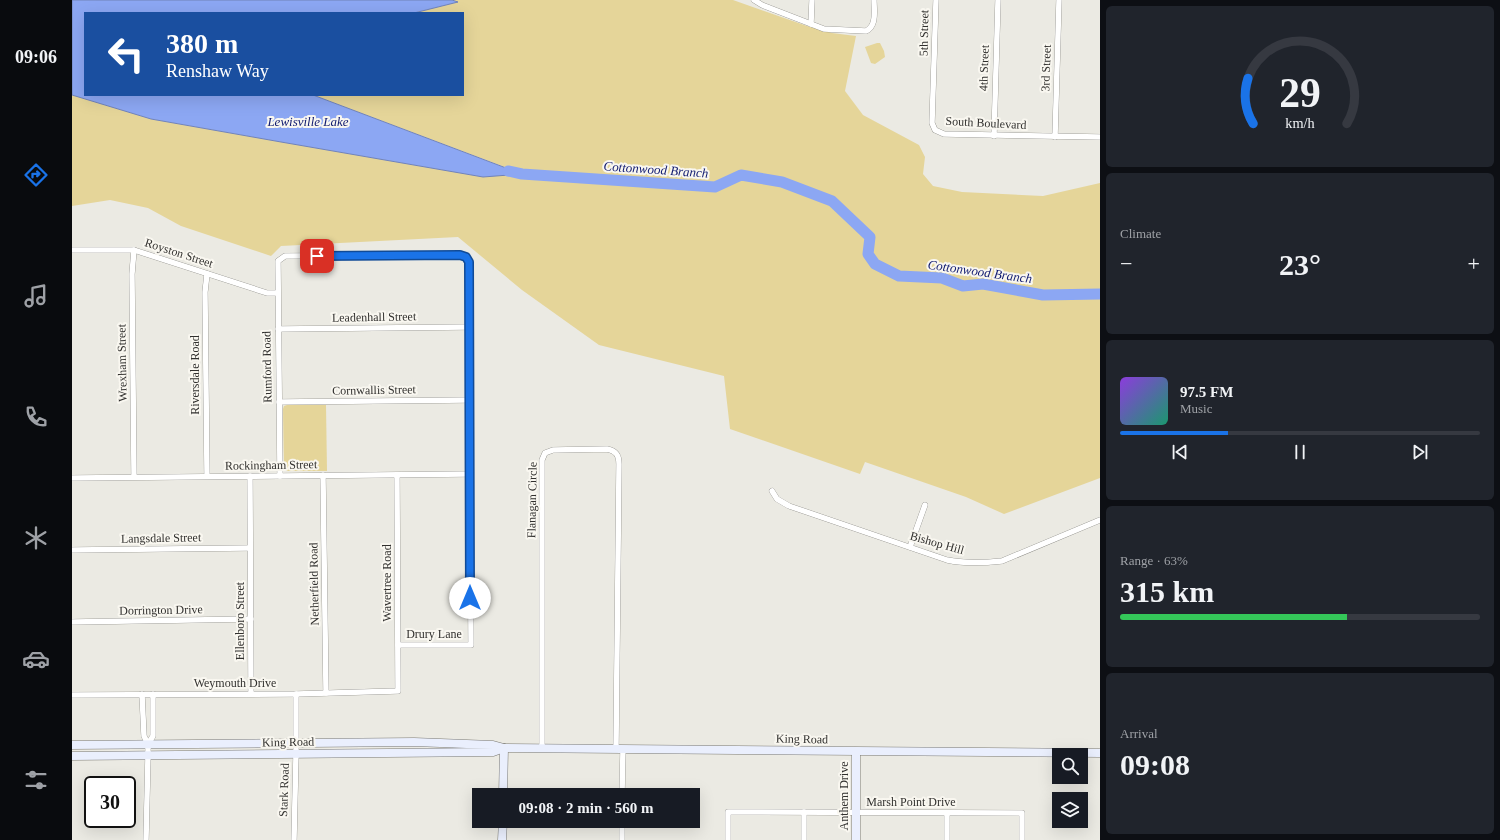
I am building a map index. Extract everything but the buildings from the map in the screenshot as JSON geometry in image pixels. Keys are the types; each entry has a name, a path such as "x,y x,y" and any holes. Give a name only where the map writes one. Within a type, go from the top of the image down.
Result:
{"street":[{"path":"754,0 762,5 824,29 866,31 870,29 873,24 874,0"},
{"path":"811,24 812,0"},
{"name":"5th Street","path":"934,67 936,0"},
{"name":"4th Street","path":"994,136 998,0"},
{"name":"3rd Street","path":"1055,137 1060,0"},
{"name":"South Boulevard","path":"934,67 932,124 935,130 944,134 1100,138"},
{"name":"Royston Street","path":"72,250 134,250 267,293 278,293"},
{"name":"Wrexham Street","path":"134,250 132,274 134,477"},
{"name":"Rumford Road","path":"280,476 277,265 280,259 285,256 460,255 466,257 469,262 470,327"},
{"name":"Riversdale Road","path":"207,274 205,292 207,476"},
{"path":"470,327 470,474"},
{"name":"Leadenhall Street","path":"278,329 470,327"},
{"name":"Cornwallis Street","path":"279,402 470,400"},
{"name":"Flanagan Circle","path":"542,748 542,460 545,453 553,450 607,449 616,452 619,464 620,749"},
{"name":"Rockingham Street","path":"72,478 470,474"},
{"name":"Drury Lane","path":"398,645 471,645 470,474"},
{"name":"Netherfield Road","path":"323,475 326,693"},
{"name":"Wavertree Road","path":"397,475 398,691"},
{"name":"Ellenboro Street","path":"250,476 252,694"},
{"name":"Bishop Hill","path":"772,491 777,499 789,506 947,560 965,564 1002,560 1100,520"},
{"path":"910,547 925,505"},
{"name":"Langsdale Street","path":"72,550 250,548"},
{"name":"Dorrington Drive","path":"72,622 251,619"},
{"name":"Weymouth Drive","path":"72,695 296,694 398,691"},
{"path":"142,694 144,736 148,744 146,840"},
{"path":"148,744 153,736 153,694"},
{"name":"Stark Road","path":"294,840 296,694"},
{"path":"369,742 369,753"},
{"name":"King Road","path":"72,745 414,742 493,745 504,748 1100,753"},
{"path":"193,755 194,744"},
{"path":"503,788 504,748"},
{"name":"King Road","path":"72,756 493,752 504,748"},
{"path":"620,749 622,788"},
{"name":"Anthem Drive","path":"856,752 856,840"},
{"name":"Marsh Point Drive","path":"728,840 728,812 1022,813 1022,840"},
{"path":"804,812 804,840"},
{"path":"947,813 947,840"},
{"path":"502,840 503,828"},
{"path":"622,828 622,840"}],"shaded area":[{"path":"452,0 733,0 807,26 832,33 856,36 845,91 863,115 919,145 925,157 923,174 933,186 962,192 1043,196 1100,183 1100,478 1004,514 966,497 865,462 860,474 730,429 724,376 599,345 522,290 458,237 281,246 271,256 181,226 148,208 110,200 72,206 72,95 151,119 281,142 483,177 521,173 316,96 464,96 464,12 418,12 458,2"},
{"path":"880,43 885,57 875,64 871,63 865,47"},
{"path":"326,405 327,471 287,471 284,469 283,409 284,406"}],"water":[{"name":"Lewisville Lake","path":"72,0 452,0 458,2 418,12 84,12 84,96 316,96 522,174 483,177 281,142 151,119 72,95"}],"waterway":[{"name":"Cottonwood Branch","path":"508,171 522,174 715,187 741,175 782,182 832,201 870,237 868,254 875,264 899,276 942,278 963,286 983,284 1043,295 1100,294"}],"route":[{"path":"317,256 463,255 469,262 470,598"}]}
